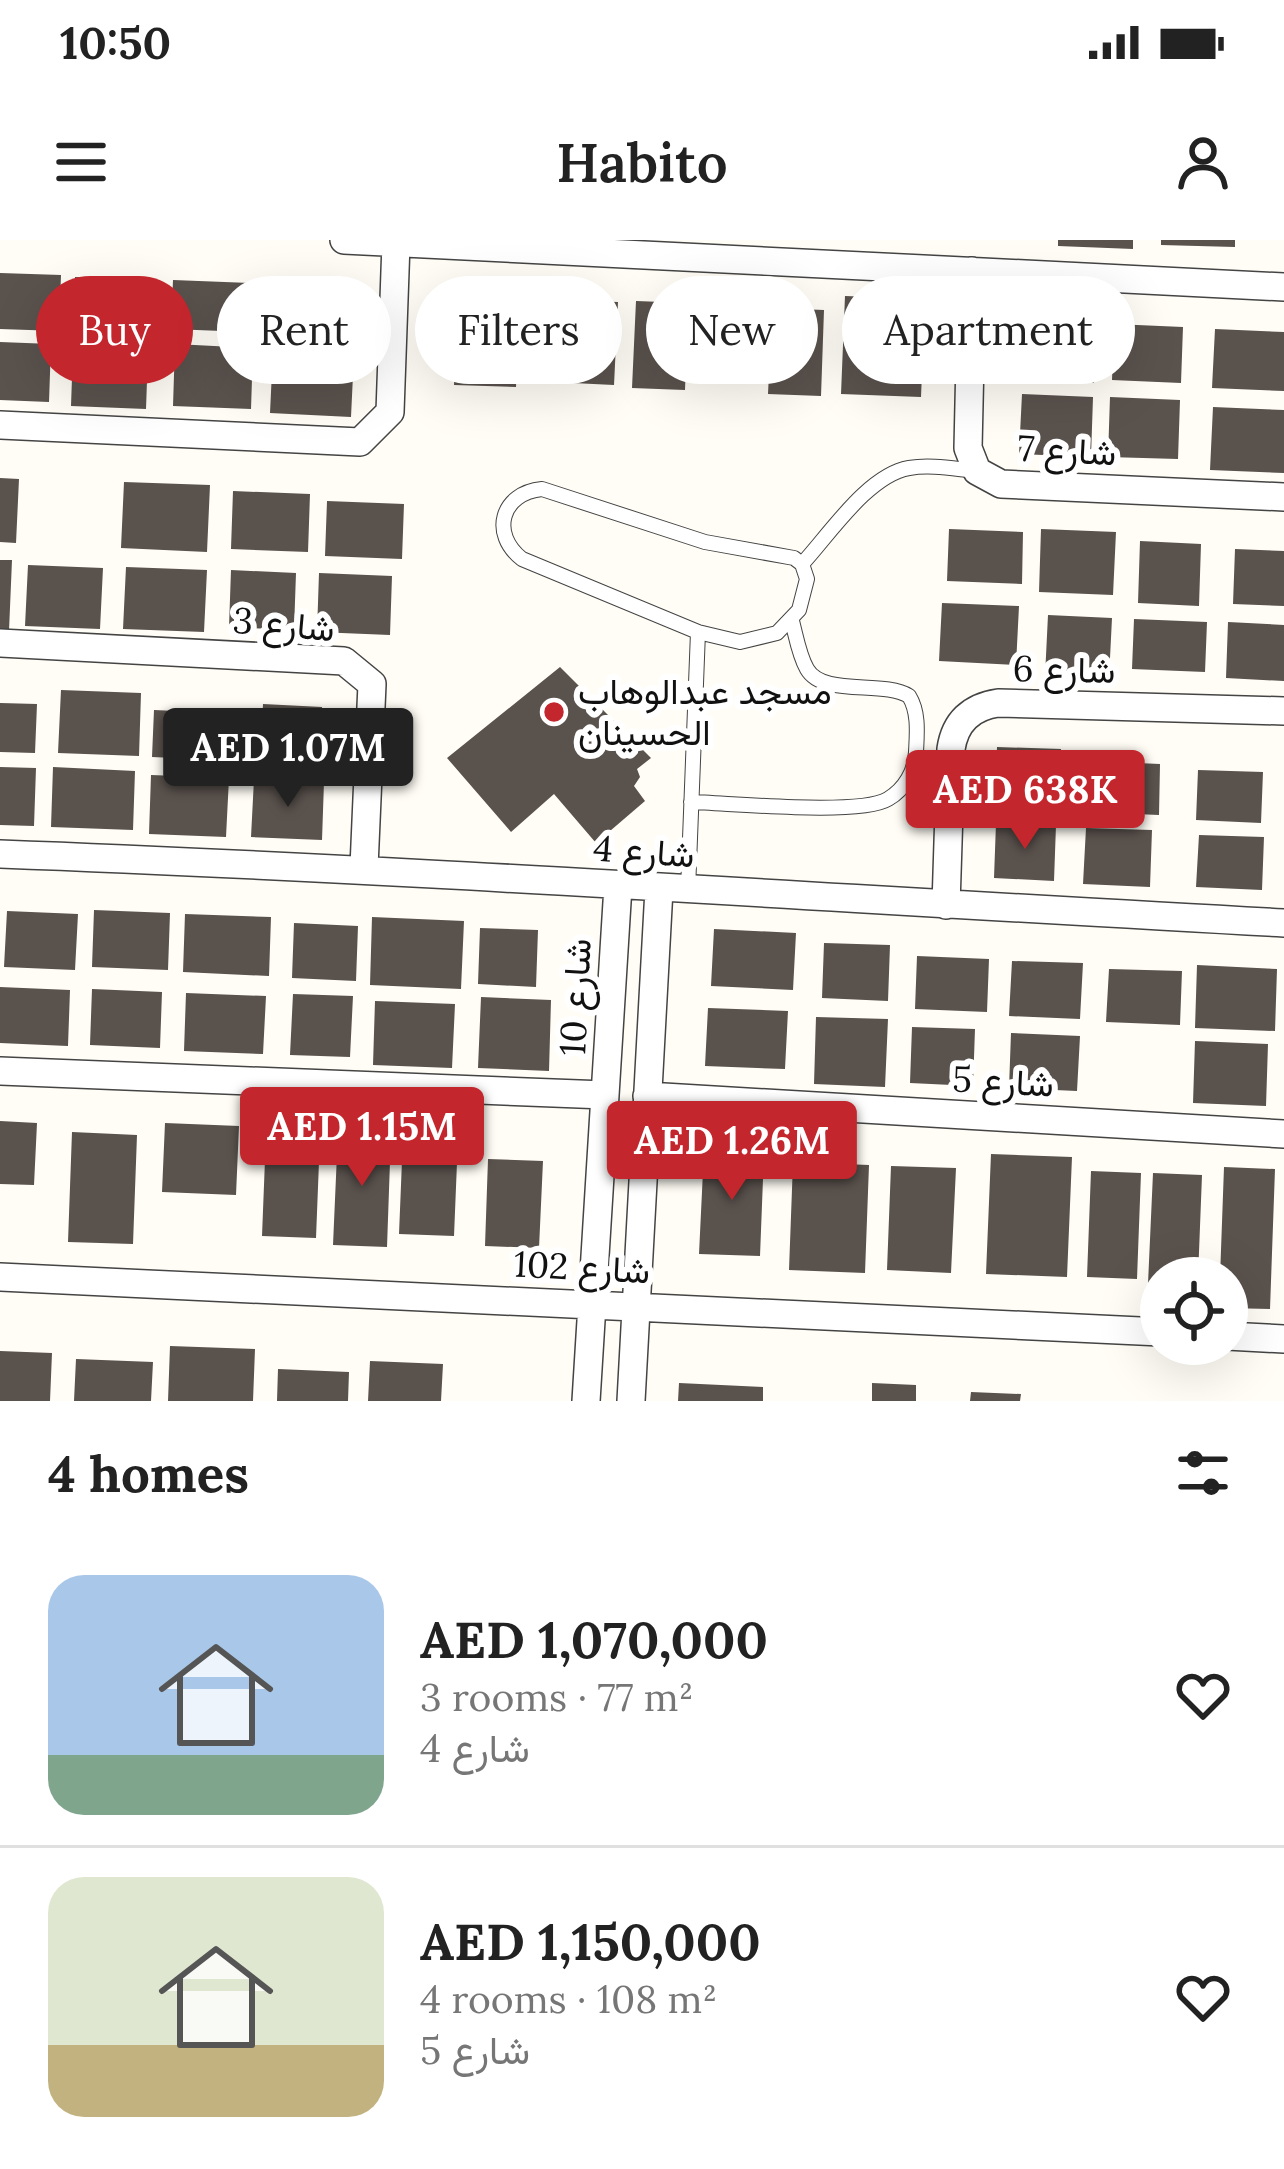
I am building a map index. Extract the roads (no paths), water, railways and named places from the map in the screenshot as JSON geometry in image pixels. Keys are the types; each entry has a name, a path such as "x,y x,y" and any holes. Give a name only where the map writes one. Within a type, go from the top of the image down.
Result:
{"street":[{"path":"344,240 1284,287"},
{"path":"0,425 360,442 390,412 396,243"},
{"name":"شارع 7","path":"972,272 968,448 977,471 1001,484 1284,496"},
{"name":"شارع 3","path":"0,643 344,661 372,684 364,867"},
{"name":"شارع 6","path":"946,904 953,737 975,709 986,705 1284,711"},
{"name":"شارع 4","path":"0,854 364,867 673,890 1284,923"},
{"name":"شارع 10","path":"586,1401 618,886"},
{"path":"631,1401 647,1096 673,890"},
{"path":"0,1071 605,1095"},
{"name":"شارع 5","path":"647,1096 1284,1134"},
{"name":"شارع 102","path":"0,1277 1140,1332"},
{"path":"1248,1337 1284,1339"}],"lane":[{"path":"802,565 867,492 891,473 921,466 977,471"},
{"path":"542,489 705,542 784,556 802,565 807,586 792,621 759,641 740,642 698,632 523,559 510,550 503,536 506,508 517,496 542,489"},
{"path":"691,802 874,805 902,788 910,775 916,716 909,696 897,690 831,684 815,678 805,665 792,621"},
{"path":"673,890 691,802 698,632"},
{"path":"910,775 950,778"}],"place":[{"name":"مسجد عبدالوهاب الحسينان","path":"554,712"}]}
